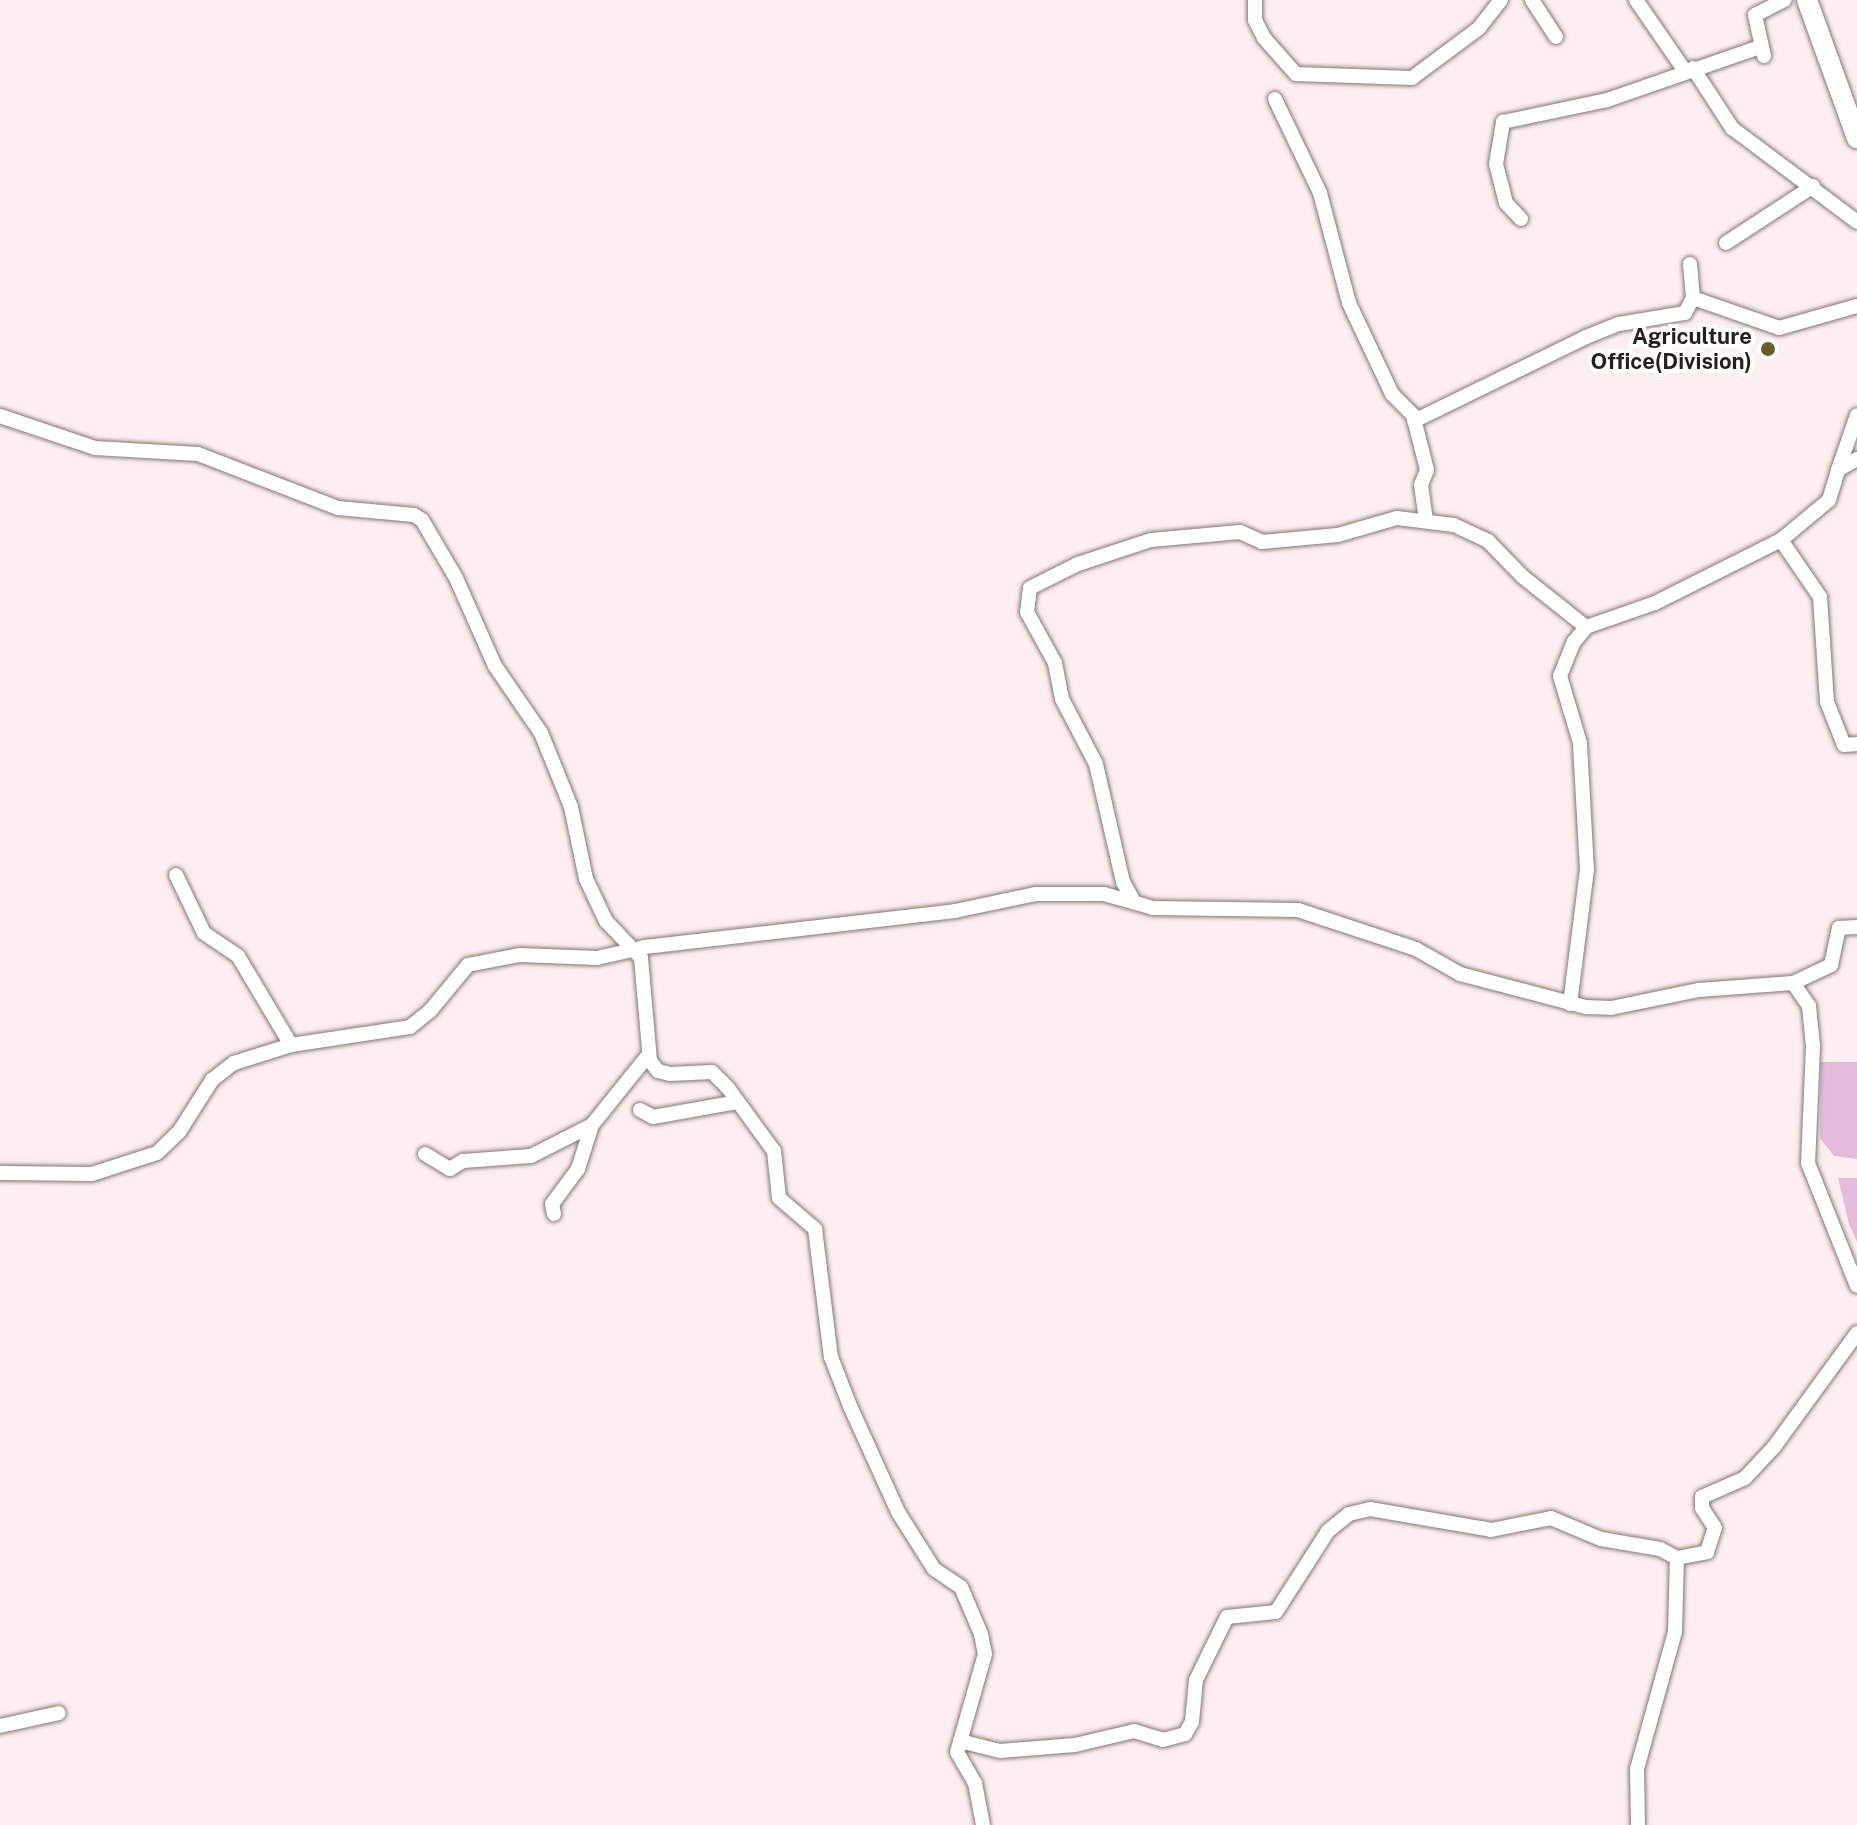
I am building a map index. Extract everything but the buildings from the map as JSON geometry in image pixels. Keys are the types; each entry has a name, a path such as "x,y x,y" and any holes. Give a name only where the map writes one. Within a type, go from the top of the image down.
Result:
{"highway":[{"path":"1807,0 1857,138"}],"street":[{"path":"1255,0 1255,20 1264,38 1296,74 1412,78 1479,28 1501,0"},
{"path":"1532,0 1556,37"},
{"path":"1636,0 1732,128 1857,222"},
{"path":"1521,219 1506,203 1496,164 1503,122 1607,100 1689,70 1762,52 1755,15 1784,0"},
{"path":"1275,99 1320,193 1349,303 1392,394 1414,421 1427,470 1421,485 1426,521"},
{"path":"1726,243 1813,186"},
{"path":"1414,421 1586,337 1619,324 1685,313 1693,298 1690,264"},
{"path":"1693,298 1779,328 1857,306"},
{"path":"1570,1004 1587,870 1587,805 1580,743 1560,676 1586,627 1655,603 1781,540 1829,500 1857,415"},
{"path":"0,416 95,448 198,454 338,508 414,515 422,520 456,578 495,666 541,733 574,816 586,879 606,921 641,958 649,1054 658,1071 712,1072 774,1151 779,1198 815,1229 831,1357 898,1512 934,1569 961,1587 981,1634 985,1654 957,1752 975,1783 983,1825"},
{"path":"1838,470 1857,459"},
{"path":"1133,900 1123,882 1096,764 1062,699 1055,663 1027,612 1030,588 1078,564 1151,540 1240,532 1262,542 1338,535 1397,518 1454,525 1488,541 1523,577 1586,627"},
{"path":"1781,540 1820,597 1827,702 1844,745 1857,744"},
{"path":"176,875 204,933 238,956 291,1045"},
{"path":"0,1173 92,1174 157,1153 179,1132 212,1080 234,1063 291,1045 410,1027 430,1011 468,965 520,955 597,958 631,950 955,911 1036,894 1104,894 1153,908 1298,910 1416,949 1460,974 1570,1004 1611,1008 1699,990 1793,983 1831,965 1839,928 1857,927"},
{"path":"1793,983 1809,1006 1813,1046 1808,1163 1857,1286"},
{"path":"554,1214 552,1204 578,1169 592,1125 649,1054"},
{"path":"640,1110 653,1117 737,1102"},
{"path":"425,1154 443,1169 463,1161 502,1161 531,1156 592,1125"},
{"path":"960,1741 1000,1751 1075,1745 1134,1731 1163,1740 1185,1734 1192,1722 1196,1680 1227,1617 1276,1612 1328,1531 1349,1514 1370,1509 1491,1530 1551,1518 1601,1539 1660,1549 1677,1558 1707,1552 1715,1528 1702,1508 1702,1497 1745,1478 1755,1468 1857,1333"},
{"path":"1638,1825 1637,1769 1675,1632 1677,1558"},
{"path":"0,1726 59,1713"}],"shaded area":[{"path":"1821,1062 1857,1062 1857,1159 1834,1156 1820,1138"},
{"path":"1838,1178 1857,1178 1857,1242 1849,1224"}],"place":[{"name":"Agriculture Office(Division)","path":"1768,349"}]}
